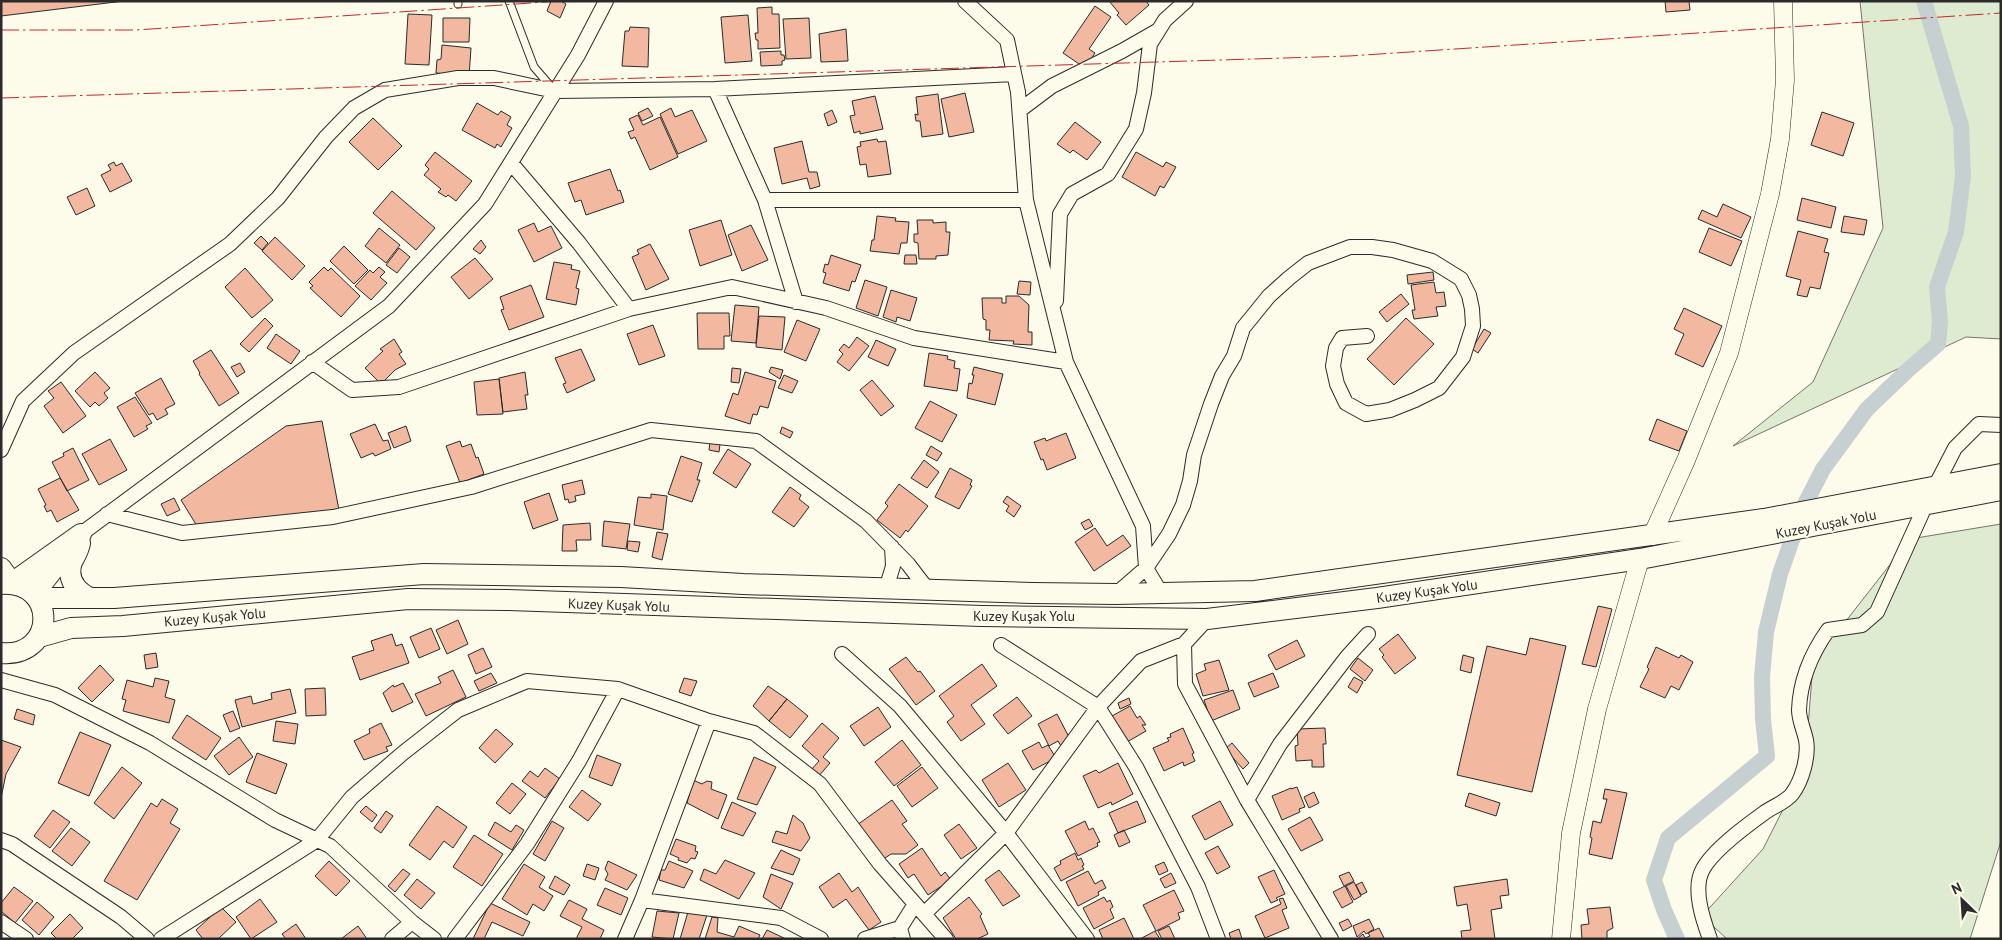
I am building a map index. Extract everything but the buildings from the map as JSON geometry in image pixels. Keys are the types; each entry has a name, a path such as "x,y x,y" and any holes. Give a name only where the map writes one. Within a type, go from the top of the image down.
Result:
{"main road":[{"name":"Kuzey Kuşak Yolu","path":"39,638 71,628 123,626 408,599 507,600 962,616 1207,619 1377,598 1640,559 1758,538 1836,514 2001,474"},
{"name":"Kuzey Kuşak Yolu","path":"36,596 114,598 424,574 620,577 886,589 1116,594 1256,591 1764,519 1836,514 2001,490"},
{"path":"5,578 81,534"},
{"path":"36,596 81,534"},
{"path":"81,534 79,549 71,565 71,577 80,593 90,598"},
{"path":"1,665 31,646 39,638 44,616 41,604 36,596 24,587 5,578"},
{"path":"1,653 22,652"}],"street":[{"path":"81,534 389,306 485,204 578,55 606,1"},
{"path":"965,1 1006,40 1018,92 1026,200 1066,362 1143,526 1146,568 1160,593"},
{"path":"1055,316 1060,214 1072,194 1108,174 1136,129 1144,93 1150,44 1165,20 1186,1"},
{"path":"1652,536 1686,460 1729,353 1770,194 1780,139 1785,80 1783,1"},
{"path":"1020,110 1052,86 1159,30"},
{"path":"1,450 23,401 74,352 230,244 278,198 326,137 354,108 385,90 458,78 494,78 555,91 715,89 1014,74"},
{"path":"715,89 765,200 796,302"},
{"path":"511,163 579,243 629,309"},
{"path":"765,200 1026,200"},
{"path":"1116,594 1146,568 1169,534 1183,505 1194,455 1211,404 1222,376 1234,356 1244,328 1270,296 1289,278 1308,263 1350,246 1372,247 1432,261 1462,279 1472,309 1473,326 1463,357 1439,388 1390,410 1366,414 1346,403 1337,384 1333,366 1336,348 1342,338 1367,336"},
{"path":"312,362 352,390 399,387 629,309 732,287 826,308 914,338 1066,362"},
{"path":"1938,481 1955,448 1979,424 2001,425"},
{"path":"107,514 182,533 333,517 471,487 651,430 756,441 866,521 908,564 928,590"},
{"path":"1710,939 1702,916 1698,893 1702,870 1722,846 1792,794 1805,766 1806,743 1799,712 1801,685 1814,650 1828,630 1862,625 1877,612 1922,513"},
{"path":"886,589 893,566 892,548"},
{"path":"1561,939 1571,833 1596,709 1640,559"},
{"path":"865,939 902,933 920,909 1006,833 1098,707 1141,661 1184,644 1207,619"},
{"path":"1247,800 1280,744 1347,657 1368,634"},
{"path":"1184,644 1185,684 1247,800 1331,939"},
{"path":"1001,645 1098,707 1136,768 1176,844 1198,887 1218,939"},
{"path":"842,654 900,706 1006,833 1087,939"},
{"path":"1,680 55,695 132,734 275,820 330,846 412,922 434,939"},
{"path":"161,939 317,840 352,797 403,753 458,710 527,681 618,689 709,721 754,734 820,784 880,864 946,939"},
{"path":"455,939 527,844 579,761 618,689"},
{"path":"625,939 642,900 709,721"},
{"path":"1,840 12,844 121,916 147,939"},
{"path":"642,900 781,918 821,939"},
{"path":"1,922 26,939"},
{"path":"392,939 412,922"}],"lane":[{"path":"509,1 534,66 555,91"}],"green space":[{"path":"1860,1 2001,1 2001,339 1966,337 1733,446 1813,382 1883,228"},
{"path":"2001,524 2001,841 1970,939 1727,939 1702,916 1763,849 1805,766 1814,650 1842,626 1910,539"}],"waterway":[{"path":"1677,939 1664,910 1654,880 1668,838 1767,756 1763,719 1762,677 1766,632 1780,574 1803,508 1823,469 1867,409 1938,344 1940,322 1937,287 1956,232 1963,176 1961,126 1924,1"}],"power":[{"path":"1,30 136,30 560,1"},
{"path":"1,98 1349,56 2001,13"}]}
